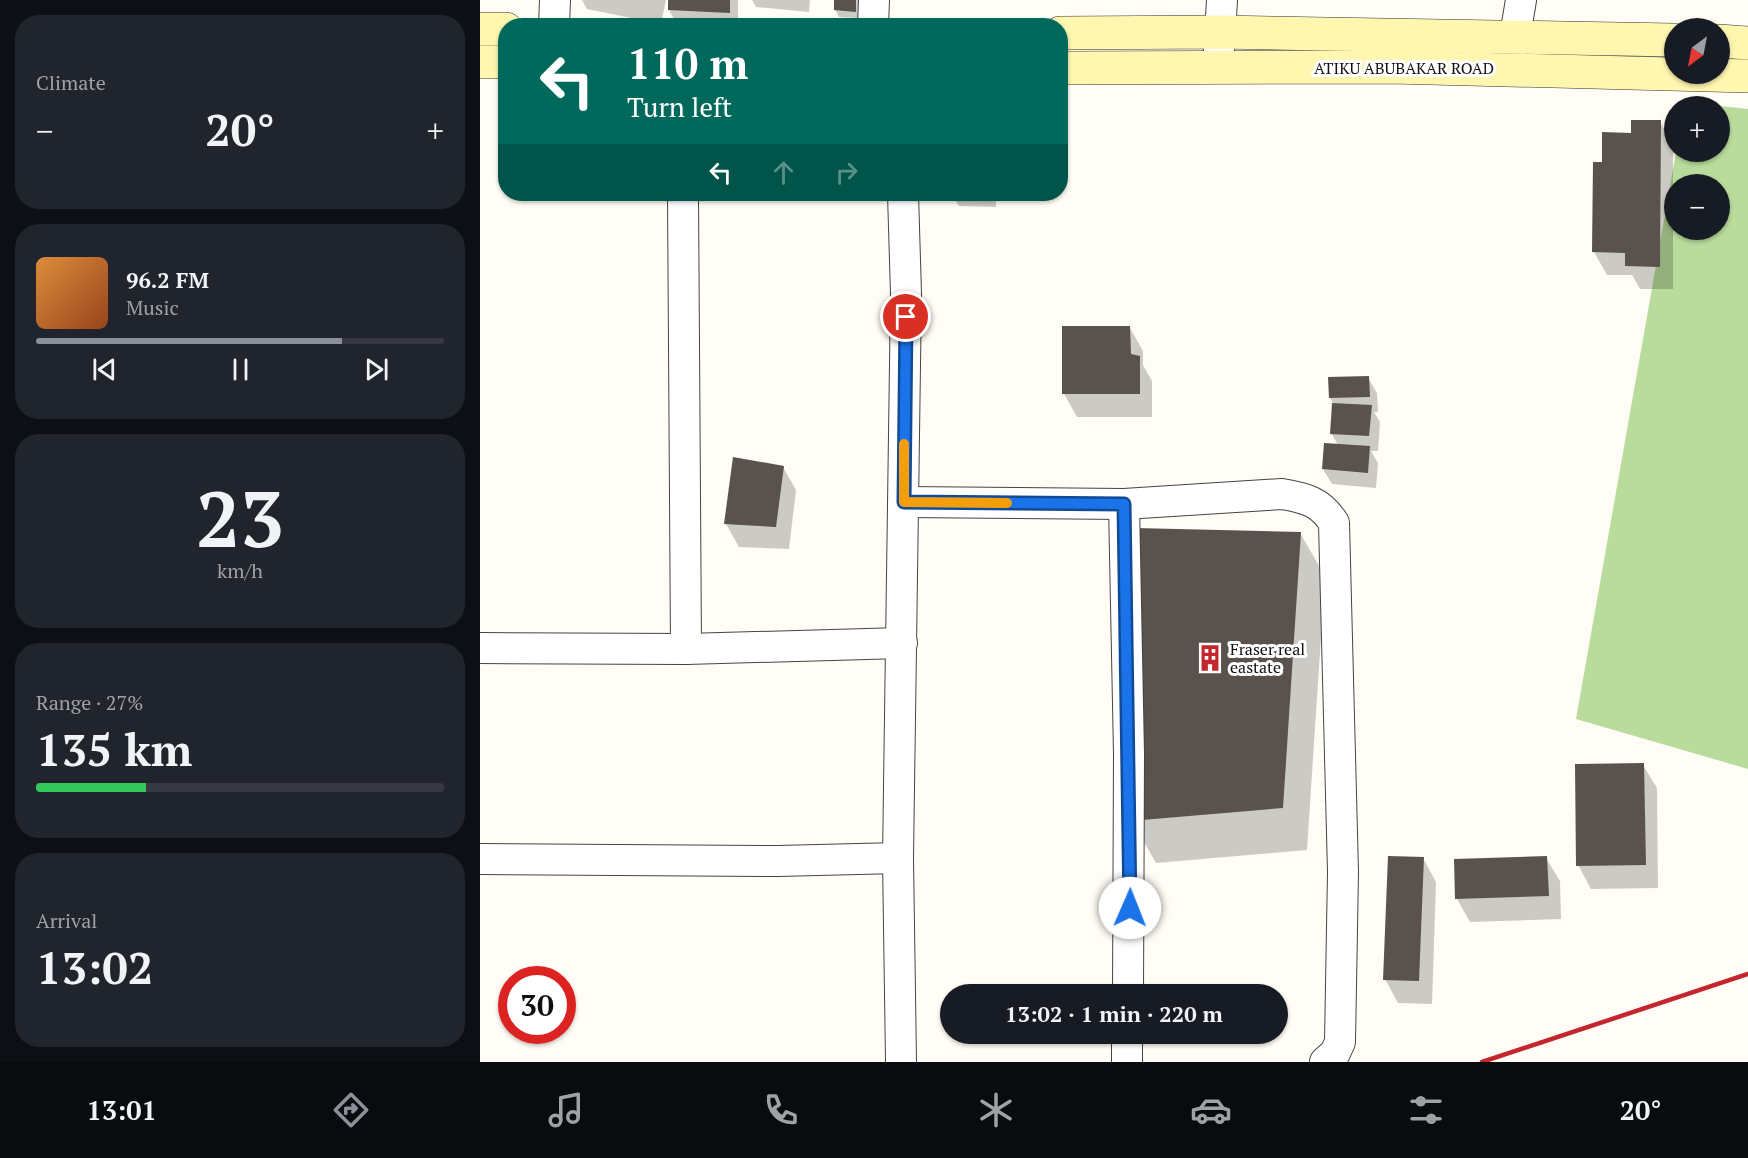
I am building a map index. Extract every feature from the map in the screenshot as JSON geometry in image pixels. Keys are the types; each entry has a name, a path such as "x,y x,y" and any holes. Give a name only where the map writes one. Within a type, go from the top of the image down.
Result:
{"street":[{"path":"554,18 555,0"},
{"path":"873,18 874,0"},
{"path":"1218,68 1222,0"},
{"path":"1515,36 1521,0"},
{"path":"480,29 498,29"},
{"path":"1068,33 1220,32 1664,40"},
{"path":"1730,42 1748,43"},
{"path":"480,62 498,62"},
{"name":"ATIKU ABUBAKAR ROAD","path":"1068,68 1403,67 1748,76"},
{"path":"683,201 686,649"},
{"path":"901,1062 898,858 906,294 903,201"},
{"path":"904,502 1124,504 1282,494 1314,502 1327,511 1334,523 1342,928 1340,1042 1335,1053 1325,1062"},
{"path":"1124,504 1129,754 1128,984"},
{"path":"480,648 686,649 902,643"},
{"path":"480,859 778,861 898,858"},
{"path":"1127,1044 1127,1062"}],"green space":[{"path":"1730,107 1748,109 1748,769 1576,719 1664,220 1664,240 1730,240 1730,174 1672,174 1674,162 1730,162"}],"building":[{"path":"668,0 730,0 730,13 668,10"},
{"path":"834,0 856,0 856,12 834,10"},
{"path":"1631,120 1661,120 1660,267 1625,266 1625,253 1592,252 1593,162 1602,162 1602,132 1631,133"},
{"path":"1062,326 1130,326 1131,354 1140,356 1140,394 1062,394"},
{"path":"1369,376 1370,397 1329,398 1328,377"},
{"path":"1332,403 1372,405 1369,436 1330,434"},
{"path":"1324,443 1370,446 1368,473 1322,469"},
{"path":"733,457 784,466 776,527 724,524"},
{"name":"Fraser real eastate","path":"1135,528 1301,532 1283,808 1130,821"},
{"path":"1644,763 1646,865 1576,866 1575,764"},
{"path":"1388,856 1424,857 1419,981 1383,980"},
{"path":"1547,856 1549,896 1455,899 1454,859"}],"railway":[{"path":"1482,1062 1748,974"}],"slow traffic":[{"path":"904,444 904,502 1007,503"}],"place":[{"name":"Fraser real eastate","path":"1210,658"}],"route":[{"path":"906,317 904,502 1124,504 1130,908"}]}
